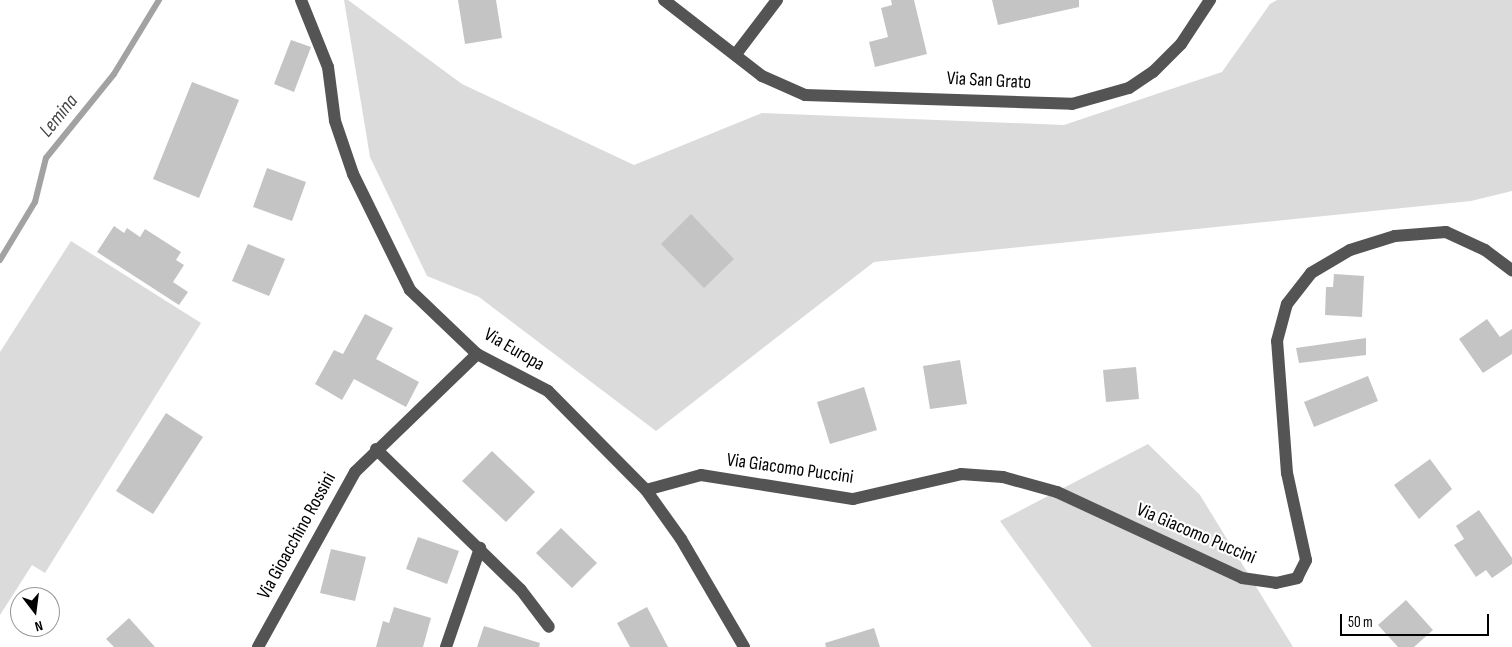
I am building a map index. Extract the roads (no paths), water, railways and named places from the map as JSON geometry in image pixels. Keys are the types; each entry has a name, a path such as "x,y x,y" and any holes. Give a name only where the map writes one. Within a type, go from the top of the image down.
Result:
{"street":[{"name":"Via Europa","path":"301,0 328,67 335,122 353,174 410,290 477,354 548,391 646,490 682,539 744,647"},
{"name":"Via San Grato","path":"664,0 762,76 805,95 1078,103 1129,88 1153,72 1181,44 1210,0"},
{"path":"736,54 777,0"},
{"name":"Via Giacomo Puccini","path":"646,490 701,475 853,499 961,474 1004,477 1057,492 1242,578 1276,583 1297,578 1306,560 1294,518 1287,473 1277,341 1287,304 1311,273 1350,250 1395,236 1446,232 1485,250 1512,270"},
{"name":"Via Gioacchino Rossini","path":"258,647 336,502 355,472 376,449 477,354"},
{"path":"376,449 480,548 521,590 550,627"},
{"path":"446,647 480,548"}],"waterway":[{"name":"Lemina","path":"0,260 35,202 46,158 114,74 159,0"}]}
